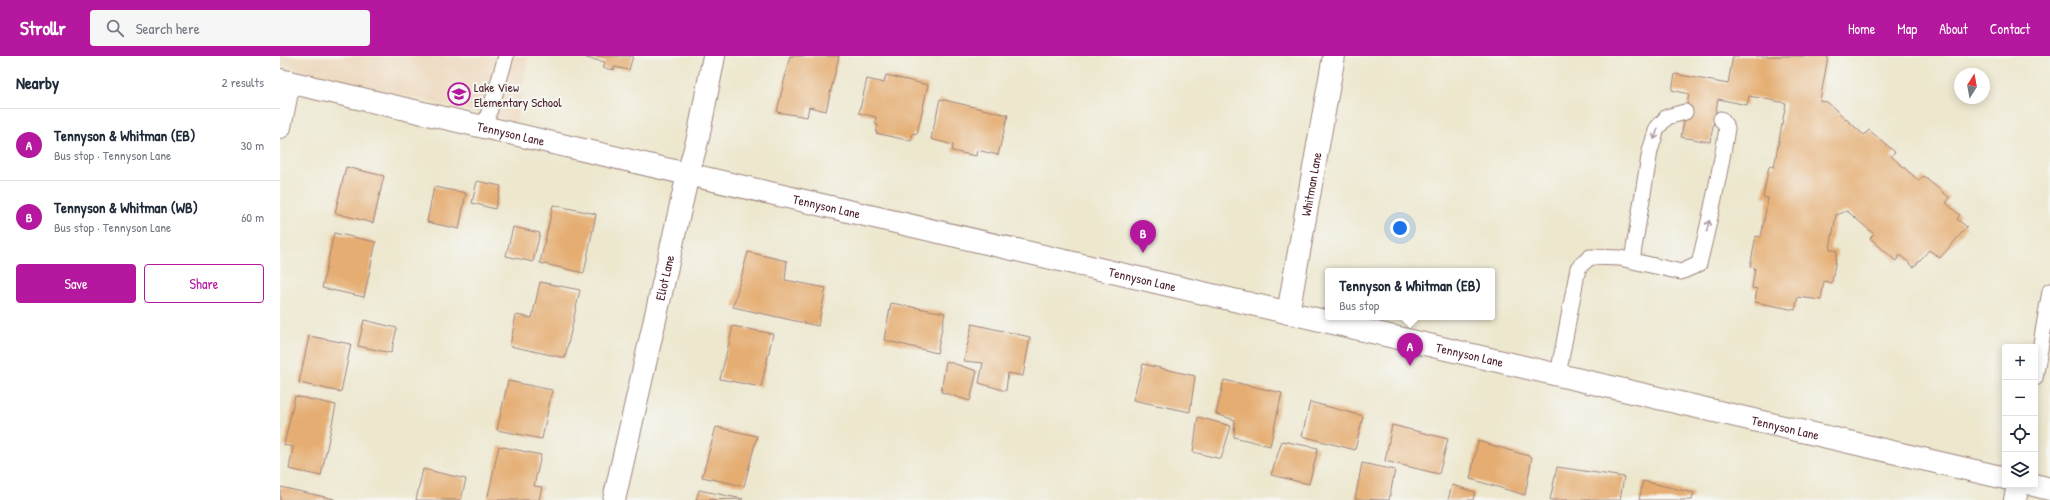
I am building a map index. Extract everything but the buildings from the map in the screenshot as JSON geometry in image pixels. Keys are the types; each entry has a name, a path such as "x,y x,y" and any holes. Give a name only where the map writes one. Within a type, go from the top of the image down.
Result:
{"street":[{"name":"Eliot Lane","path":"614,500 688,174 698,138 714,56"},
{"name":"Whitman Lane","path":"1288,313 1334,56"},
{"name":"Tennyson Lane","path":"284,81 2002,477"},
{"path":"280,126 284,81"},
{"path":"2038,486 2050,489"},
{"path":"2015,500 2017,488"}],"lane":[{"path":"484,127 506,56"},
{"path":"1632,260 1650,151 1657,128 1667,117 1685,112"},
{"path":"1558,375 1578,268 1590,257 1620,258 1681,272 1699,264 1711,215 1725,142 1727,128 1721,119"},
{"path":"2038,361 2050,291"}],"shaded area":[{"name":"Lake View Elementary School","path":"280,56 529,56 516,122 280,66"}],"place":[{"name":"Lake View Elementary School","path":"459,94"},
{"name":"Tennyson & Whitman (WB)","path":"1143,253"},
{"name":"Tennyson & Whitman (EB)","path":"1410,366"}]}
